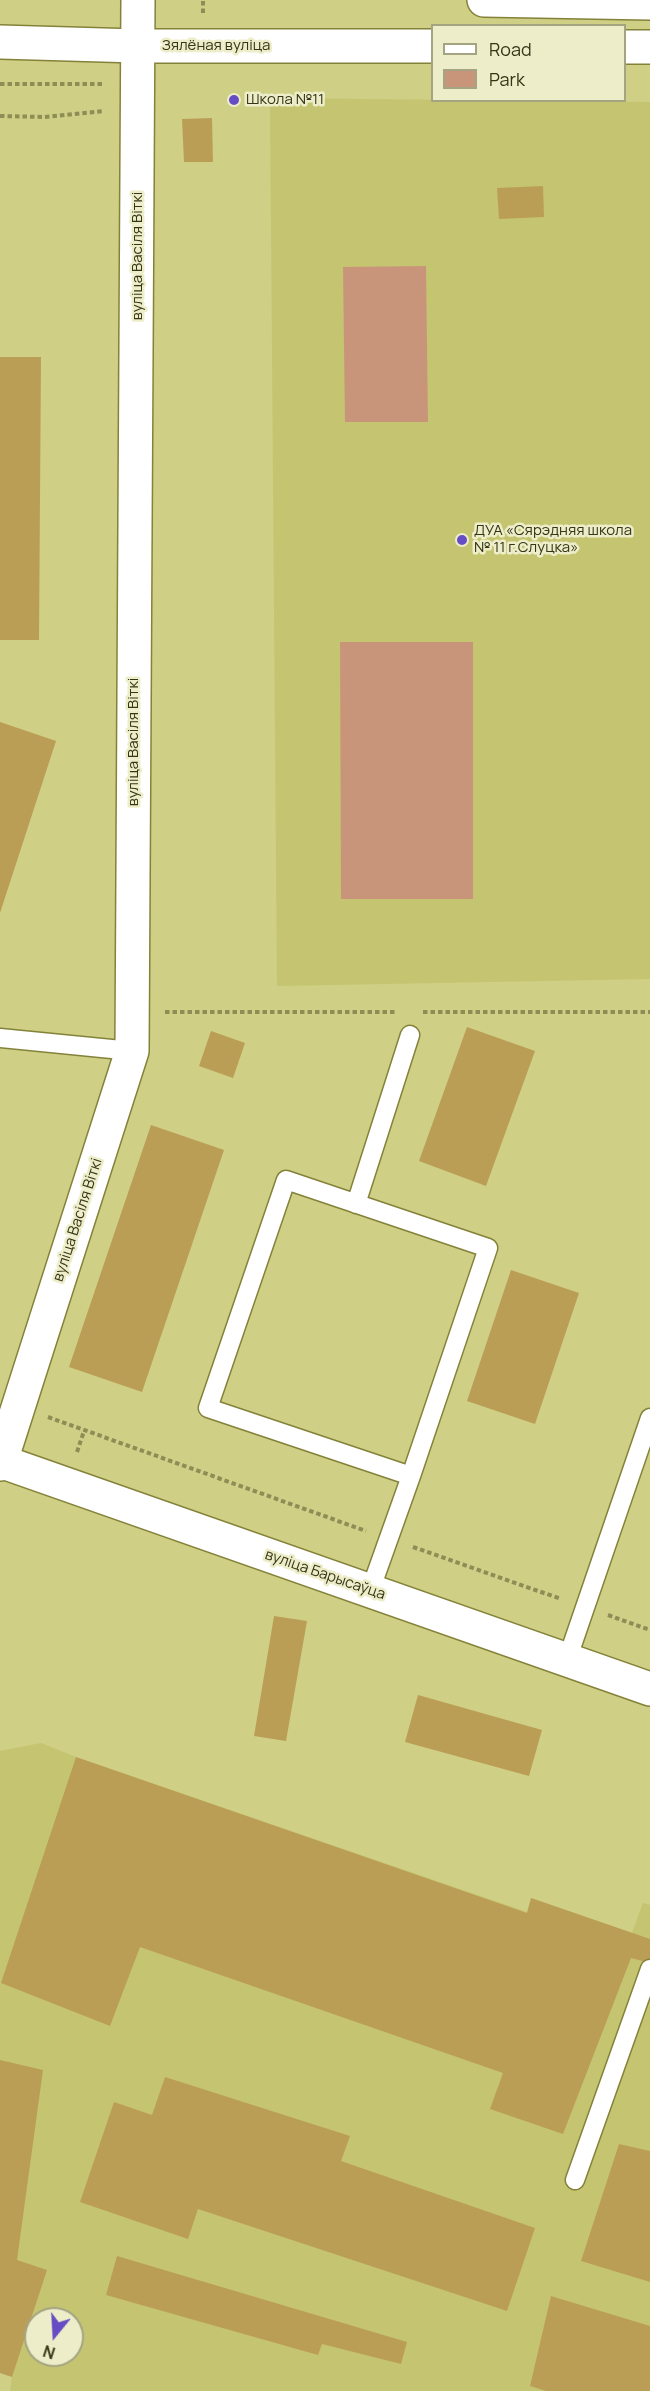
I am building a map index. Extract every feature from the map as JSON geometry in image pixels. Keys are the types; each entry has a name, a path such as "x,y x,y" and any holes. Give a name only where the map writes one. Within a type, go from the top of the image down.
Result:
{"street":[{"name":"вуліца Васіля Віткі","path":"0,1462 132,1051 138,0"},
{"path":"484,0 650,3"},
{"name":"Зялёная вуліца","path":"0,42 137,46 431,46"},
{"path":"626,47 650,47"},
{"name":"вуліца Барысаўца","path":"0,1462 650,1689"}],"lane":[{"path":"356,1204 410,1035"},
{"path":"0,1038 132,1051"},
{"path":"370,1591 411,1476 488,1248 286,1180 208,1408 411,1476"},
{"path":"567,1660 650,1418"},
{"path":"575,2180 650,1969"}],"path":[{"path":"0,84 138,96"},
{"path":"0,116 44,117 138,96"},
{"path":"19,1406 95,1435 650,1630"}],"shaded area":[{"name":"ДУА «Сярэдняя школа № 11 г.Слуцка»","path":"270,98 431,100 431,102 650,102 650,979 277,986"},
{"path":"41,1743 527,1912 531,1898 632,1933 643,1903 650,1905 650,2391 10,2391 12,2377 0,2373 0,1751"}],"green space":[{"path":"426,266 428,422 345,422 343,267"},
{"path":"340,642 473,642 473,899 341,899"}],"building":[{"path":"212,118 213,162 184,162 182,119"},
{"path":"543,186 544,217 499,219 497,188"},
{"path":"0,357 41,357 39,640 0,640"},
{"path":"0,722 56,741 0,913"},
{"path":"467,1027 535,1051 486,1186 419,1161"},
{"path":"211,1031 245,1043 233,1078 199,1066"},
{"path":"151,1125 224,1150 142,1392 69,1367"},
{"path":"511,1270 579,1293 535,1424 467,1401"},
{"path":"274,1616 307,1621 286,1741 254,1736"},
{"path":"418,1695 542,1730 529,1776 405,1742"},
{"path":"76,1757 527,1913 531,1898 650,1939 650,1963 631,1958 563,2134 490,2109 503,2073 140,1947 110,2026 1,1983"},
{"path":"0,2060 43,2070 17,2260 47,2270 35,2307 24,2307 24,2340 12,2377 0,2373"},
{"path":"165,2077 350,2136 341,2161 535,2228 507,2311 198,2209 188,2239 80,2202 114,2102 152,2115"},
{"path":"619,2144 650,2151 650,2282 581,2261"},
{"path":"117,2256 407,2342 401,2364 322,2344 318,2355 106,2295"},
{"path":"551,2296 650,2326 650,2391 546,2391 530,2386"}],"place":[{"name":"Школа №11","path":"234,100"},
{"name":"ДУА «Сярэдняя школа № 11 г.Слуцка»","path":"462,540"}]}
